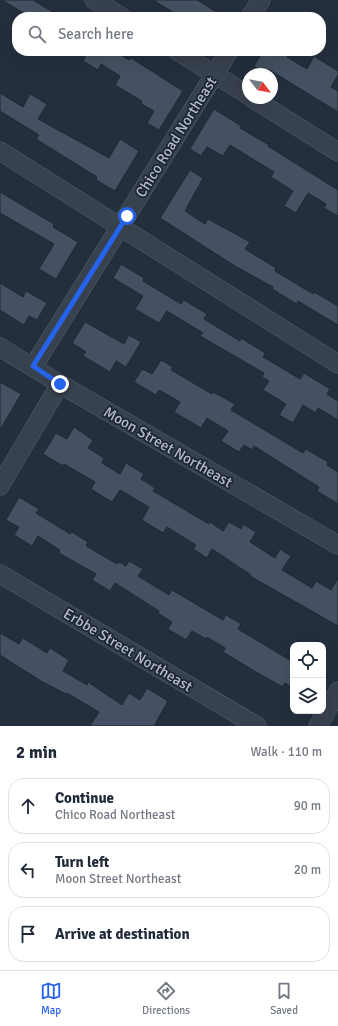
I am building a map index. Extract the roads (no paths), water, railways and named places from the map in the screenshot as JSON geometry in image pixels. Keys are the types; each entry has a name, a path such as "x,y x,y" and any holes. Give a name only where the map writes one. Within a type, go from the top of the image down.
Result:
{"street":[{"path":"94,0 114,12"},
{"path":"253,12 261,0"},
{"path":"185,56 242,91"},
{"name":"Chico Road Northeast","path":"33,366 226,56"},
{"path":"262,104 338,152"},
{"path":"0,151 338,364"},
{"name":"Moon Street Northeast","path":"0,347 60,384 338,545"},
{"path":"0,486 60,384"},
{"name":"Erbbe Street Northeast","path":"0,574 257,726"},
{"path":"318,726 338,691"}]}
